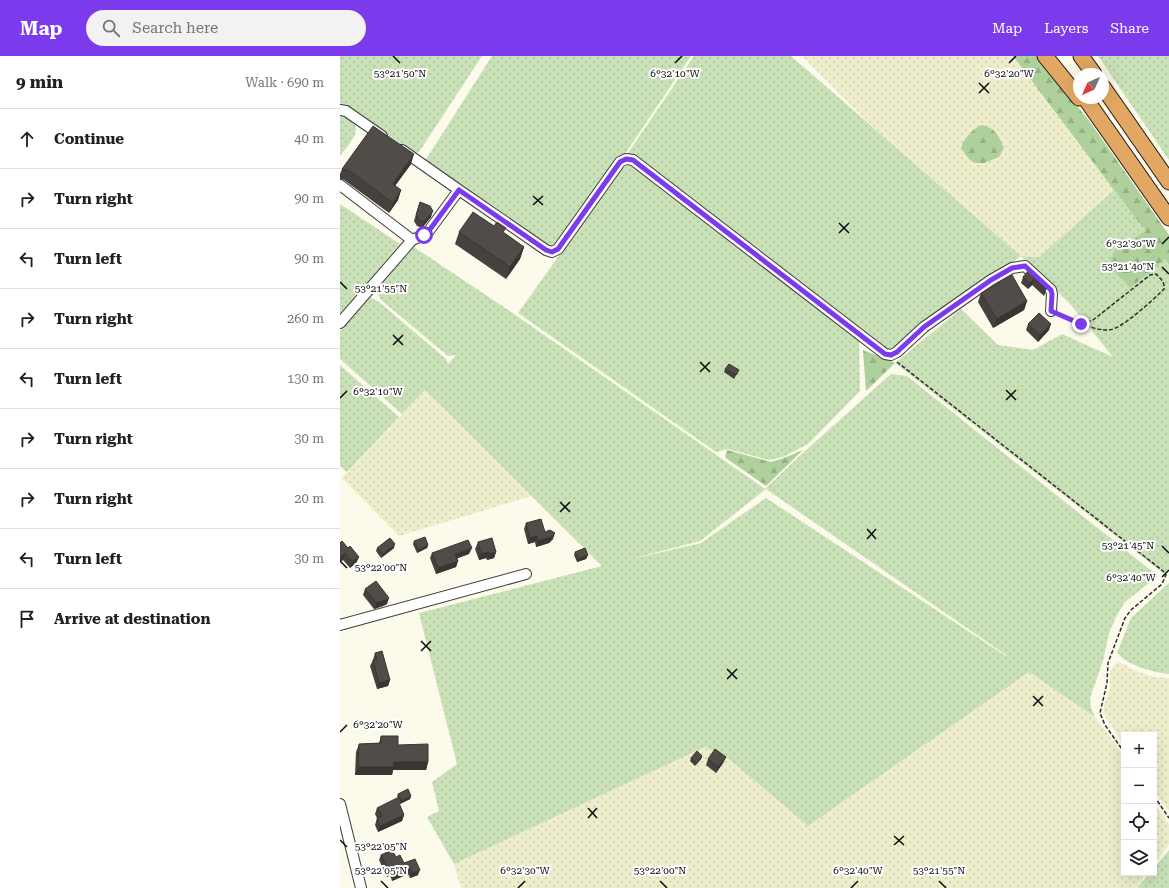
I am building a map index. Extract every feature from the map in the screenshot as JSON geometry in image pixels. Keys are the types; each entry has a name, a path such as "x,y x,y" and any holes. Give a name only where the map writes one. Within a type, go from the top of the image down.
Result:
{"highway":[{"path":"1045,56 1073,91"},
{"path":"1055,56 1073,82"},
{"path":"1081,56 1090,68"},
{"path":"1089,56 1096,68"},
{"path":"1109,90 1130,126"},
{"path":"1109,96 1169,182"},
{"path":"1084,104 1112,137"},
{"path":"1089,104 1169,218"}],"street":[{"path":"340,110 346,111 546,250 552,252 558,249 620,162 626,159 633,160 885,354 891,355 897,352 934,319 991,280 1012,268 1025,266 1051,290 1051,311"},
{"path":"340,185 412,240"},
{"path":"340,323 412,240 428,232 459,190"},
{"path":"340,625 526,574"},
{"path":"340,804 361,888"}],"path":[{"path":"1051,311 1081,324 1102,330 1114,329 1126,323 1164,289 1162,280 1156,274 1150,274 1093,320 1081,324"},
{"path":"885,354 899,363 1157,566 1166,575 1162,584 1131,610 1125,618 1108,663 1107,684 1100,713 1105,725 1121,748"},
{"path":"1157,800 1169,818"}],"green space":[{"path":"340,56 482,56 419,152 414,153 340,103"},
{"path":"492,56 691,56 627,151 557,243 550,245 546,244 425,161"},
{"path":"694,56 791,56 1021,256 1003,270 938,311 898,345 890,350 886,348 628,153"},
{"path":"802,56 1013,56 1114,190 1039,257 1021,256 873,127"},
{"path":"1013,56 1037,56 1073,101 1073,104 1076,104 1090,122 1169,235 1169,265 1165,259 1130,288 1109,266 1115,249 1146,231"},
{"path":"1098,56 1169,56 1169,160 1109,72 1109,68 1106,68"},
{"path":"340,114 349,118 354,123 356,128 353,138 340,156"},
{"path":"981,125 990,128 996,133 1004,148 999,157 984,163 974,163 961,148 964,141 974,129"},
{"path":"631,166 636,169 856,337 859,341 860,391 808,444 783,457 769,460 728,449 716,452 518,313 619,172 622,168"},
{"path":"1114,190 1147,231 1115,249 1165,259 1169,265 1169,569 1163,573 895,363 961,309 998,345 1033,350 1062,334 1113,357 1071,305 1021,256 1039,257"},
{"path":"340,204 400,244 340,315"},
{"path":"414,247 514,314 765,489 891,374 907,376 1158,576 1125,602 1117,615 1109,633 1103,661 1090,698 1091,708 1095,717 1029,672 808,826 729,759 705,747 454,864 427,817 439,811 432,782 457,764 419,613 602,566 425,390 402,414 340,359 340,332 370,297 379,302 446,359 448,364 456,355 448,356 380,299 377,289","holes":["766,489 1006,655 766,498 701,543 627,560 700,541"]},
{"path":"863,350 895,363 866,391"},
{"path":"340,365 399,417 347,472 340,466"},
{"path":"425,390 532,496 399,536 342,478"},
{"path":"727,450 771,462 803,450 766,486 725,457"},
{"path":"1169,583 1169,674 1141,668 1122,658 1117,653 1131,618"},
{"path":"1118,662 1134,670 1154,677 1169,678 1169,811 1157,794 1157,732 1121,732 1121,740 1105,716 1103,708 1110,689 1110,673 1113,666"},
{"path":"1029,672 1095,717 1121,753 1121,876 1145,876 1136,888 461,888 454,864 705,747 729,759 808,826"},
{"path":"1157,808 1169,825 1169,844 1157,860"},
{"path":"1169,850 1169,888 1137,888 1147,876 1157,876 1157,864"}],"building":[{"path":"373,126 414,154 393,184 401,190 393,203 348,170 342,169"},
{"path":"420,202 430,206 433,211 424,222 419,220 416,215"},
{"path":"473,212 494,226 497,222 506,228 503,232 524,247 510,267 459,232"},
{"path":"1029,270 1047,287 1046,289 1034,279 1030,283 1023,277"},
{"path":"1012,275 1027,301 997,319 981,293"},
{"path":"1039,313 1051,324 1040,335 1028,324"},
{"path":"729,364 739,370 736,375 725,369"},
{"path":"541,519 545,532 550,530 555,533 551,537 538,541 537,536 530,538 526,523"},
{"path":"425,537 428,545 418,550 414,541"},
{"path":"390,538 395,544 383,554 377,548"},
{"path":"492,538 496,552 481,554 478,542"},
{"path":"468,540 472,548 455,554 458,561 438,568 432,553"},
{"path":"342,541 348,548 350,546 359,557 352,562 345,553 341,557 340,543"},
{"path":"585,548 588,555 578,559 575,552"},
{"path":"376,581 389,598 376,603 365,589"},
{"path":"382,651 390,680 379,683 373,660 377,659 375,653"},
{"path":"381,736 398,736 398,745 428,744 428,762 394,762 394,767 358,767 359,744 381,743"},
{"path":"715,749 726,757 718,767 708,759"},
{"path":"697,751 702,756 697,763 691,758"},
{"path":"408,789 411,796 401,801 398,794"},
{"path":"397,798 404,815 380,826 377,818 382,816 377,808"},
{"path":"392,850 396,857 400,855 404,863 415,859 420,870 412,873 410,868 394,875 392,870 389,871 381,855"}],"route":[{"path":"424,235 428,232 459,190 546,250 552,252 558,249 620,162 626,159 633,160 885,354 891,355 897,352 934,319 991,280 1012,268 1020,266 1025,266 1051,290 1051,311 1081,324"}]}
